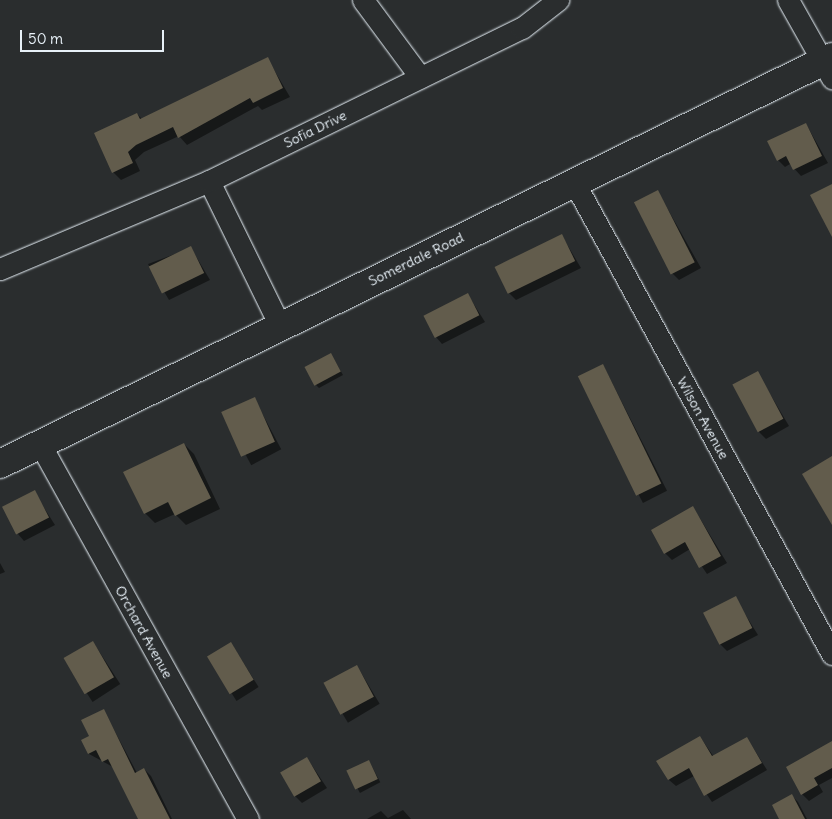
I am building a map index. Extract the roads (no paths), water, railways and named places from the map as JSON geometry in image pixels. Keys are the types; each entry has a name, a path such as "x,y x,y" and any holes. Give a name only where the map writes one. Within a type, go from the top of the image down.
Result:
{"main road":[{"name":"Somerdale Road","path":"0,464 574,182 829,65"}],"street":[{"path":"363,0 420,77"},
{"name":"Sofia Drive","path":"0,269 62,245 209,181 522,28 558,0"},
{"path":"788,0 829,65"},
{"path":"209,181 280,326"},
{"name":"Wilson Avenue","path":"574,182 832,654"},
{"name":"Orchard Avenue","path":"40,444 248,819"}]}
